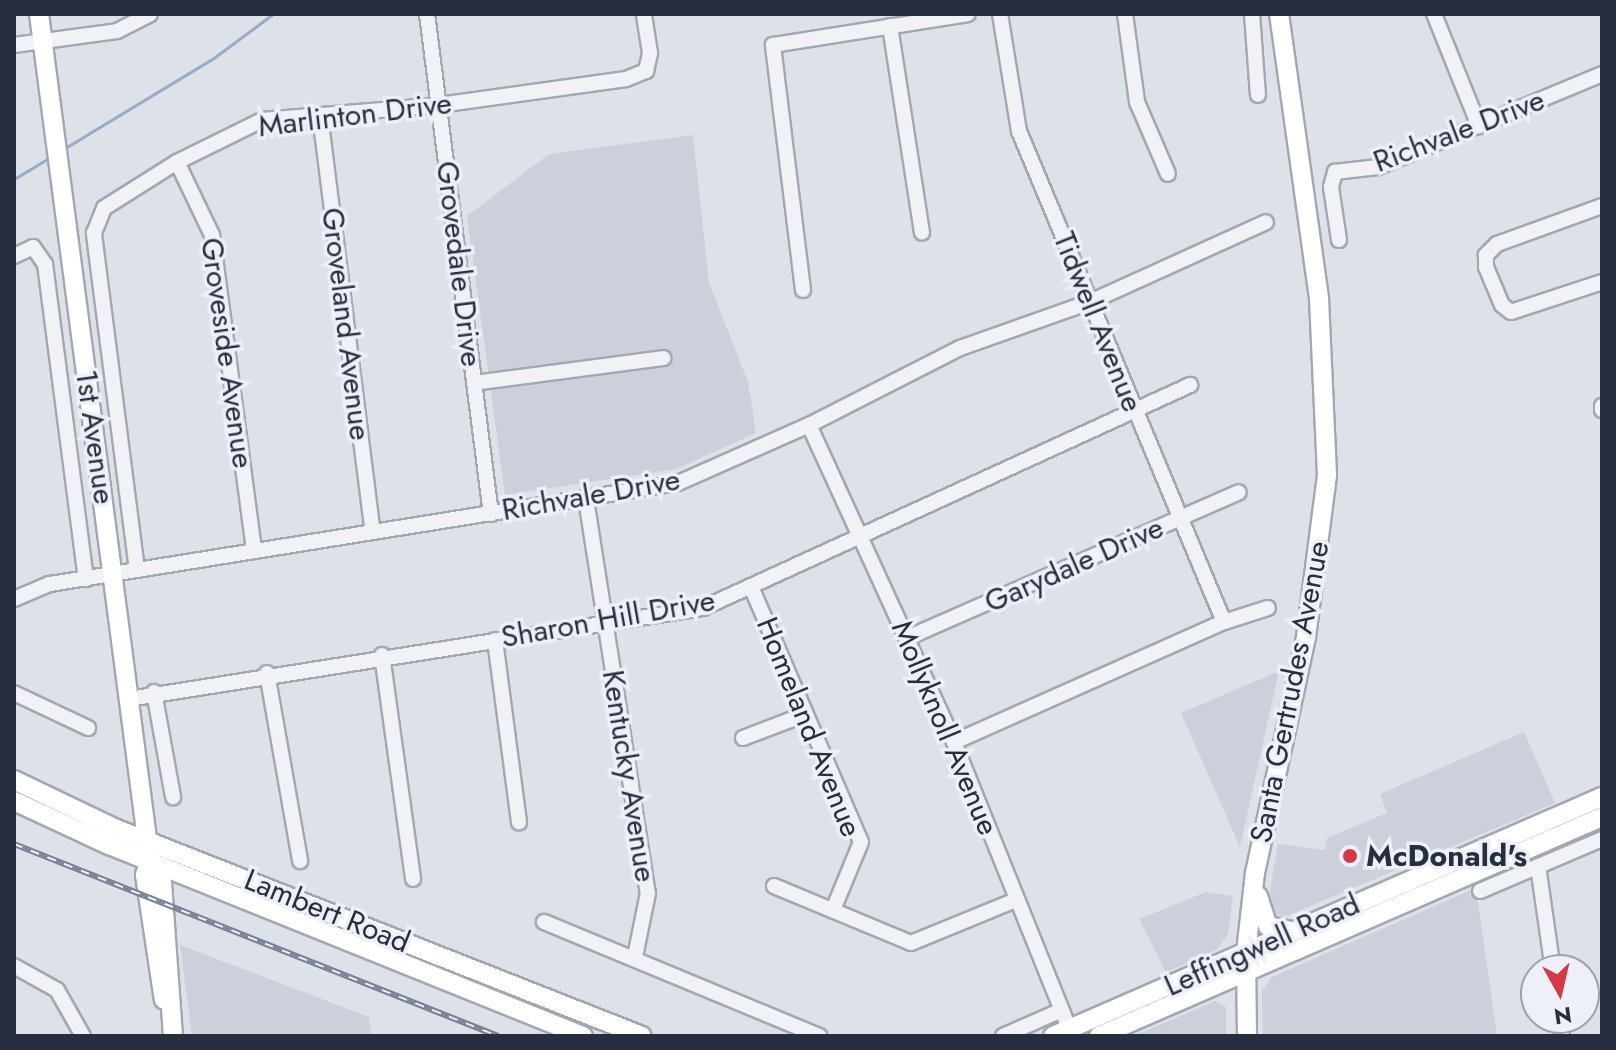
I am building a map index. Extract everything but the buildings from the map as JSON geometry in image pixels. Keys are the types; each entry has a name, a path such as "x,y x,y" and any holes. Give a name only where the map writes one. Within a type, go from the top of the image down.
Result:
{"main road":[{"name":"1st Avenue","path":"39,14 150,861 162,883 172,975 172,1036"},
{"name":"Santa Gertrudes Avenue","path":"1247,1036 1246,952 1255,873 1306,637 1327,475 1327,379 1319,298 1279,14"},
{"name":"Lambert Road","path":"14,780 148,840 642,1036"},
{"name":"Leffingwell Road","path":"1065,1034 1602,797"},
{"name":"Lambert Road","path":"14,801 150,861 583,1036"},
{"name":"Leffingwell Road","path":"1099,1036 1602,817"},
{"name":"1st Avenue","path":"150,861 145,875 172,1036"},
{"path":"1255,873 1263,921 1278,931 1299,929"},
{"path":"153,936 159,943 164,976 172,975"}],"street":[{"path":"14,45 117,31 150,14"},
{"name":"Grovedale Drive","path":"427,14 491,514"},
{"name":"Marlinton Drive","path":"137,570 95,222 104,208 177,162 262,120 439,105 626,79 646,71 650,53 644,14"},
{"path":"803,290 773,45 968,14"},
{"name":"Tidwell Avenue","path":"1000,14 1019,131 1133,408 1183,517 1224,622"},
{"path":"1125,14 1137,102 1168,174"},
{"path":"1252,14 1258,95"},
{"path":"1434,14 1479,126"},
{"path":"890,26 922,233"},
{"name":"Richvale Drive","path":"1339,240 1331,187 1335,172 1378,167 1602,74"},
{"name":"Groveland Avenue","path":"320,115 373,532"},
{"name":"Groveside Avenue","path":"177,162 204,210 216,257 254,551"},
{"path":"1602,206 1497,244 1486,255 1486,267 1502,305 1511,312 1602,282"},
{"name":"Richvale Drive","path":"14,599 50,584 678,483 809,425 960,348 1090,302 1266,222"},
{"path":"14,256 33,247 45,264 86,579"},
{"path":"474,383 663,358"},
{"name":"Sharon Hill Drive","path":"129,699 267,673 703,608 752,589 861,534 1133,408 1190,385"},
{"name":"Mollyknoll Avenue","path":"809,425 909,637 954,742 1062,1010 1065,1034"},
{"name":"Garydale Drive","path":"909,637 1239,492"},
{"name":"Kentucky Avenue","path":"586,499 648,893 635,957"},
{"name":"Homeland Avenue","path":"752,589 861,842 833,910"},
{"path":"954,742 1224,622 1268,608"},
{"path":"495,640 519,822"},
{"path":"382,655 413,879"},
{"path":"267,673 300,861"},
{"path":"154,692 173,797"},
{"path":"14,693 88,728"},
{"path":"743,738 806,714"},
{"path":"1480,891 1602,839"},
{"path":"1538,866 1551,954"},
{"path":"774,886 911,943 1016,900"},
{"path":"544,922 635,957 819,1036"},
{"path":"14,966 57,990 83,1036"},
{"path":"1003,1036 1062,1010"}],"shaded area":[{"path":"693,135 709,283 748,382 756,433 676,469 505,495 467,216 549,154"},
{"path":"1279,671 1240,847 1181,713"},
{"path":"1524,732 1555,803 1275,921 1268,903 1278,844 1325,850 1327,838 1387,813 1380,794"},
{"path":"1476,888 1497,1036 1263,1036 1262,991 1272,977"},
{"path":"1206,892 1233,896 1228,934 1216,950 1166,972 1139,919"},
{"path":"180,945 369,1017 371,1036 192,1036"},
{"path":"1215,1001 1226,1007 1226,1036 1134,1036"}],"waterway":[{"path":"65,148 215,57 273,14"},
{"path":"14,179 52,156"}],"railway":[{"path":"14,844 498,1036"}],"place":[{"name":"McDonald's","path":"1350,856"}]}
